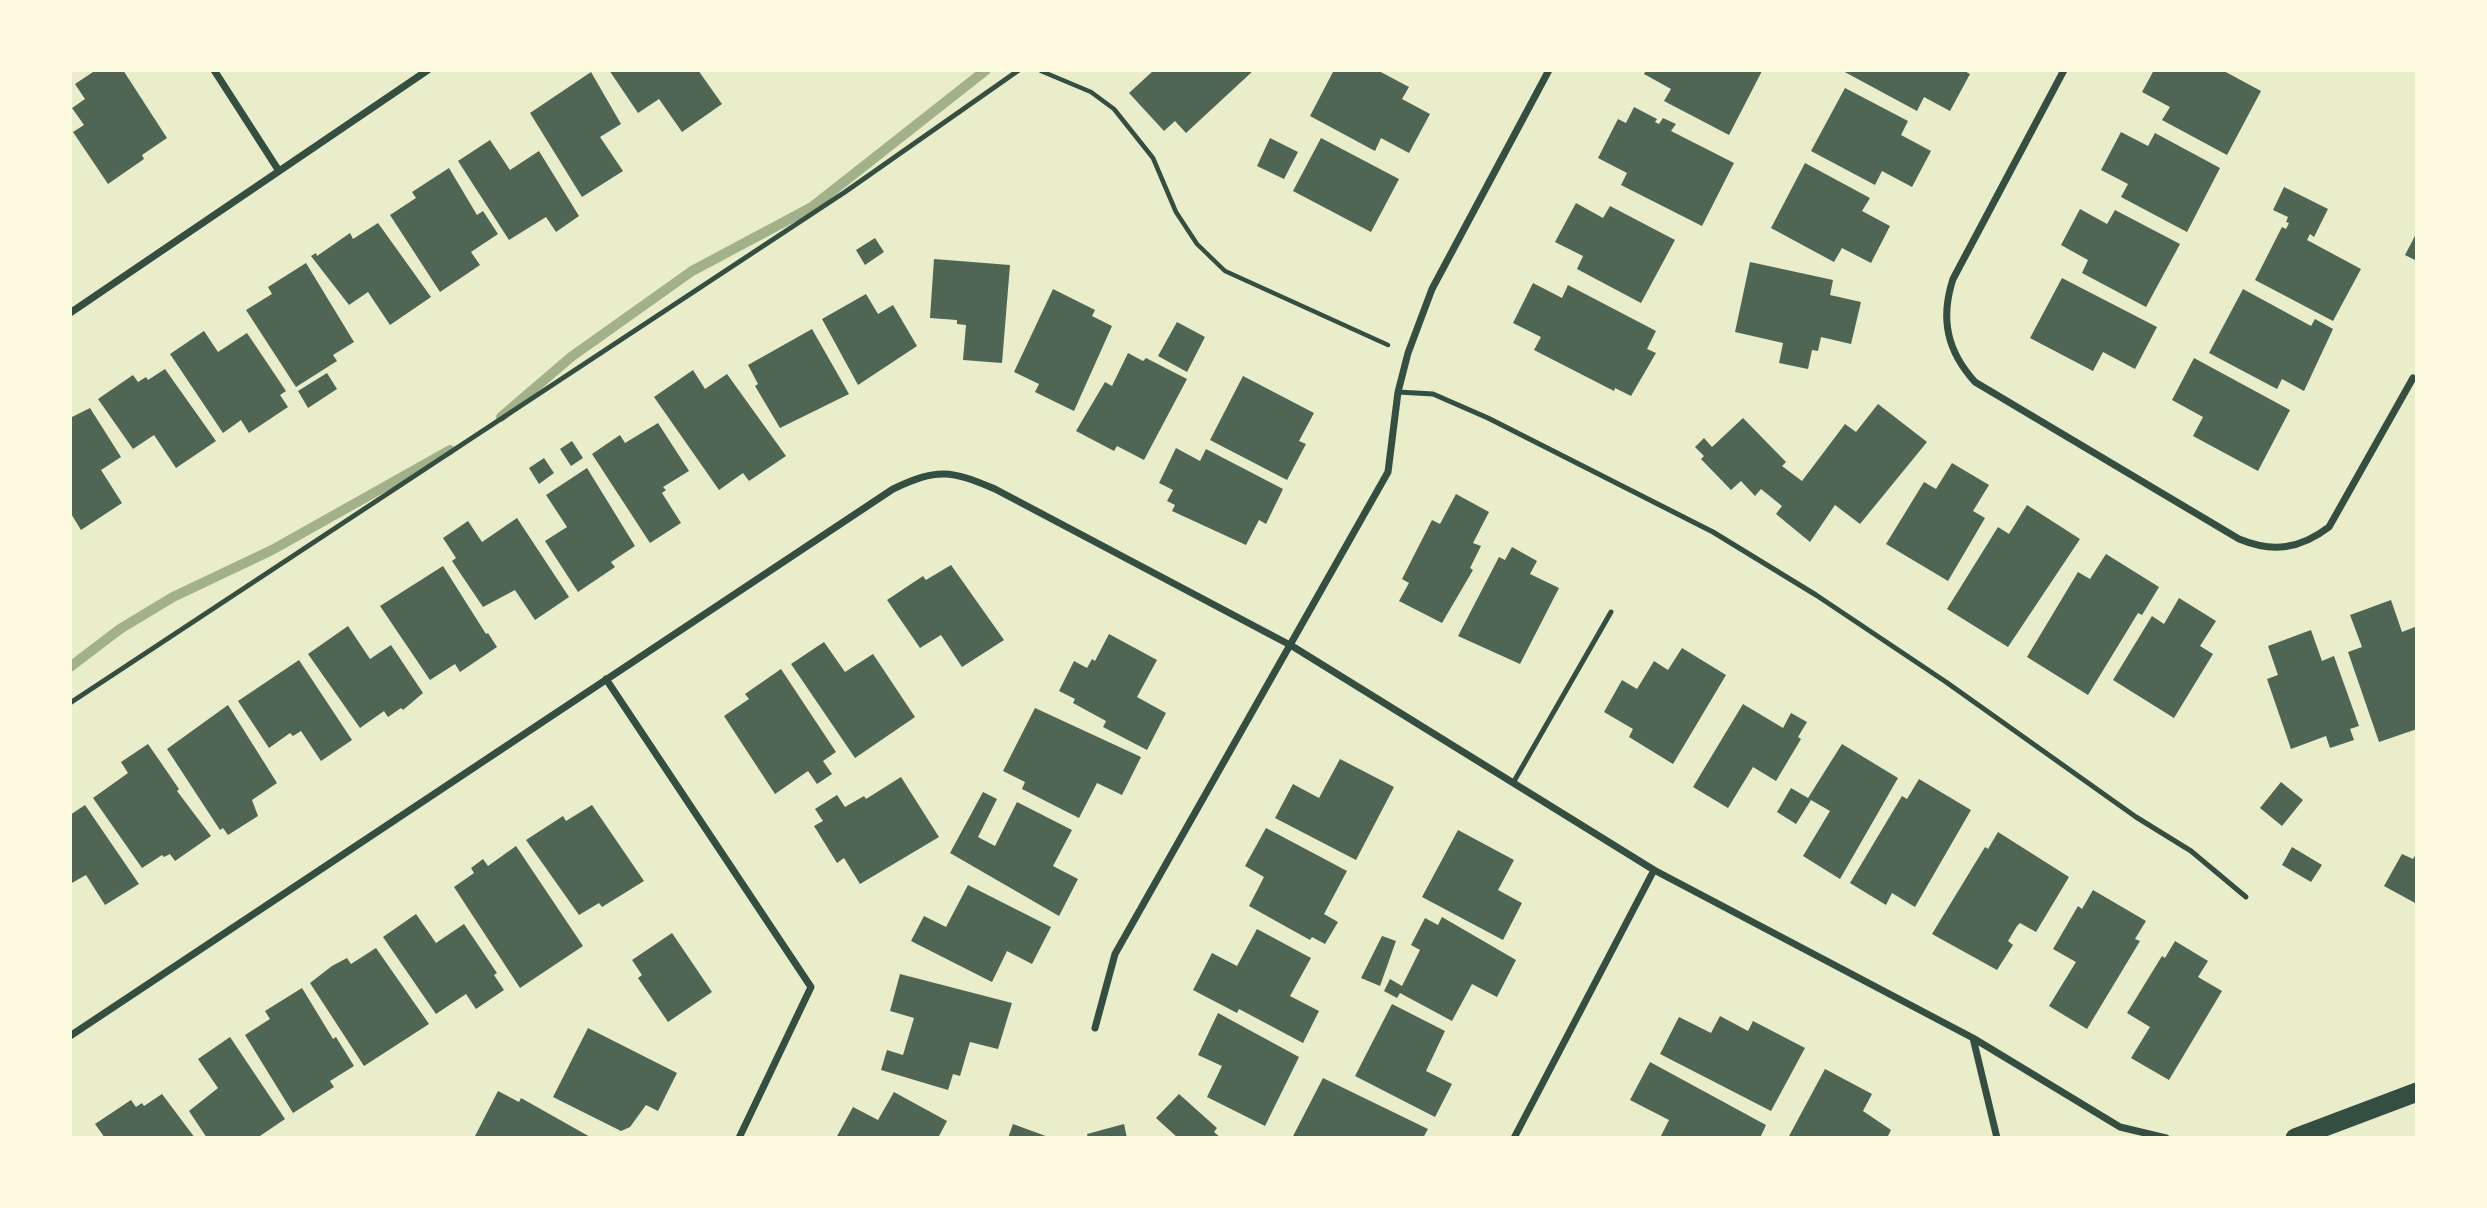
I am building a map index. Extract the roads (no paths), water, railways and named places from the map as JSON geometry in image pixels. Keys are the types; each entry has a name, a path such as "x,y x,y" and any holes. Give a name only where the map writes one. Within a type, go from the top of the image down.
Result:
{"highway":[{"path":"2295,1138 2417,1093"}],"street":[{"path":"214,70 279,171"},
{"path":"70,313 428,70"},
{"path":"1095,1028 1115,954 1292,646 1388,472 1398,392 1408,353 1432,289 1549,70"},
{"path":"2064,70 1947,297 1948,335 1958,360 1975,382 2239,539 2257,547 2277,549 2314,538 2329,527 2413,378"},
{"path":"70,1036 893,488 926,474 960,474 995,489 1292,646 1654,870 1973,1038 2120,1126 2166,1138"},
{"path":"606,679 811,987 738,1138"},
{"path":"1514,1138 1654,870"},
{"path":"1973,1038 1997,1138"}],"lane":[{"path":"70,704 845,192 1019,70"},
{"path":"1398,392 1433,394 1488,418 1713,532 1816,595 1946,682 2136,817 2191,851 2246,897"},
{"path":"1513,783 1611,612"}],"waterway":[{"path":"501,417 571,357 692,271 812,207 986,70"},
{"path":"70,667 120,629 173,597 272,550 450,450"}]}
